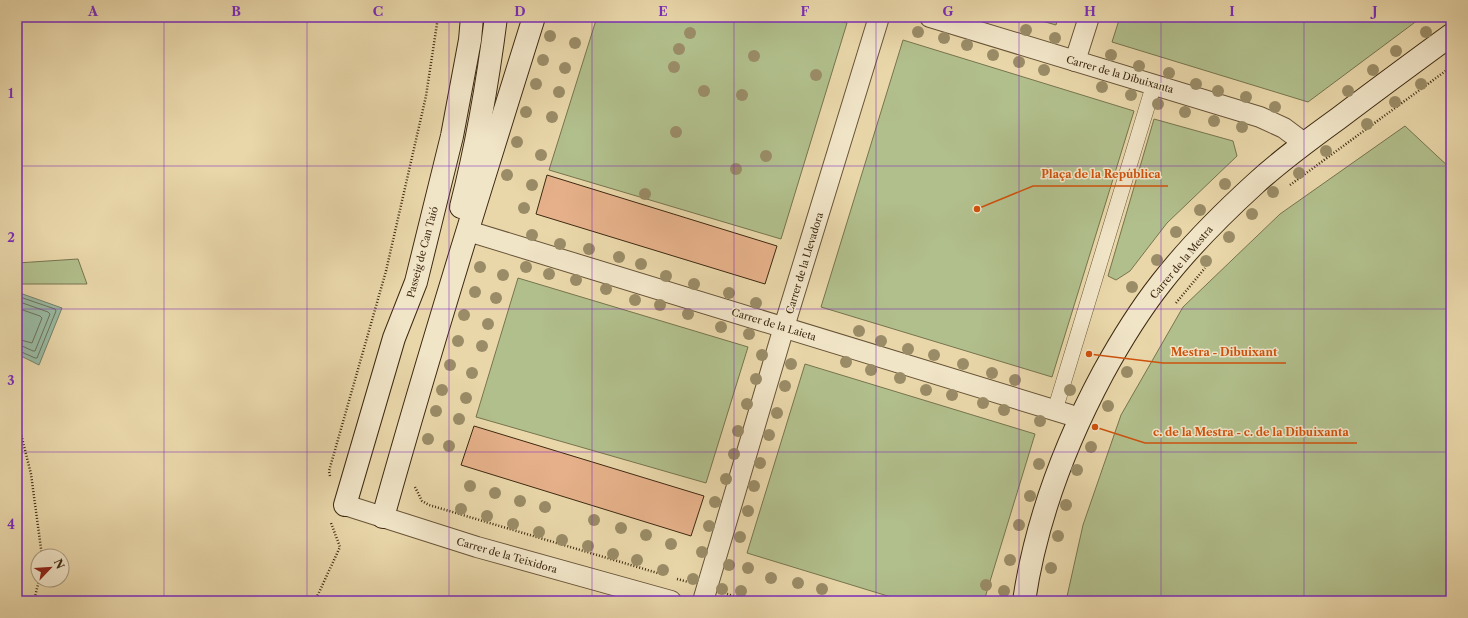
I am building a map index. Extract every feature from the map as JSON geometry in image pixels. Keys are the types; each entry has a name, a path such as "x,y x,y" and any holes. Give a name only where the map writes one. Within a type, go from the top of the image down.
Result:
{"main road":[{"name":"Passeig de Can Taió","path":"337,511 394,338 416,282 452,136 470,40 472,17"},
{"path":"391,490 388,462 438,293 467,183 493,44 496,17"},
{"path":"383,517 491,152 534,17"},
{"name":"Carrer de la Mestra","path":"1024,601 1029,567 1039,529 1064,456 1080,418 1114,353 1160,284 1186,253 1220,217 1270,171 1304,143 1451,34"}],"street":[{"name":"Carrer de la Llevadora","path":"705,595 784,327 879,17"},
{"name":"Carrer de la Dibuixanta","path":"930,17 1260,117 1284,128 1304,143"},
{"path":"1075,61 1088,17"},
{"path":"1055,410 1154,84"},
{"name":"Carrer de la Laieta","path":"468,231 1080,418"},
{"name":"Carrer de la Teixidora","path":"337,511 383,517 477,547 671,601"}],"path":[{"path":"332,483 328,471 386,270 423,111 438,17"},
{"path":"1289,186 1451,67"},
{"path":"1171,309 1209,262"},
{"path":"17,418 31,474 41,548"},
{"path":"414,485 422,501 429,505 668,577"},
{"path":"315,601 340,547 337,511"},
{"path":"676,579 705,595 749,601"},
{"path":"34,601 37,588"}],"shaded area":[{"path":"597,17 826,17 847,23 781,239 549,170"},
{"path":"1028,17 1058,17 1056,25"},
{"path":"1120,17 1422,17 1308,102 1112,42"},
{"path":"903,40 1134,111 1052,377 821,307"},
{"path":"1154,119 1233,141 1237,156 1167,223 1130,271 1116,280 1108,276"},
{"path":"1405,126 1451,169 1451,601 1066,601 1083,525 1121,415 1183,307 1280,214"},
{"path":"78,259 87,284 17,284 17,263"},
{"path":"518,278 748,347 706,483 476,417"},
{"path":"805,364 1035,434 984,601 904,601 747,553"}],"water":[{"path":"17,292 62,308 39,365 17,354"}],"building":[{"path":"547,175 777,246 765,284 536,214"},
{"path":"474,426 704,496 691,536 461,465"}],"place":[{"name":"Plaça de la República","path":"977,209"},
{"name":"Mestra - Dibuixant","path":"1089,354"},
{"name":"c. de la Mestra - c. de la Dibuixanta","path":"1095,427"}]}
